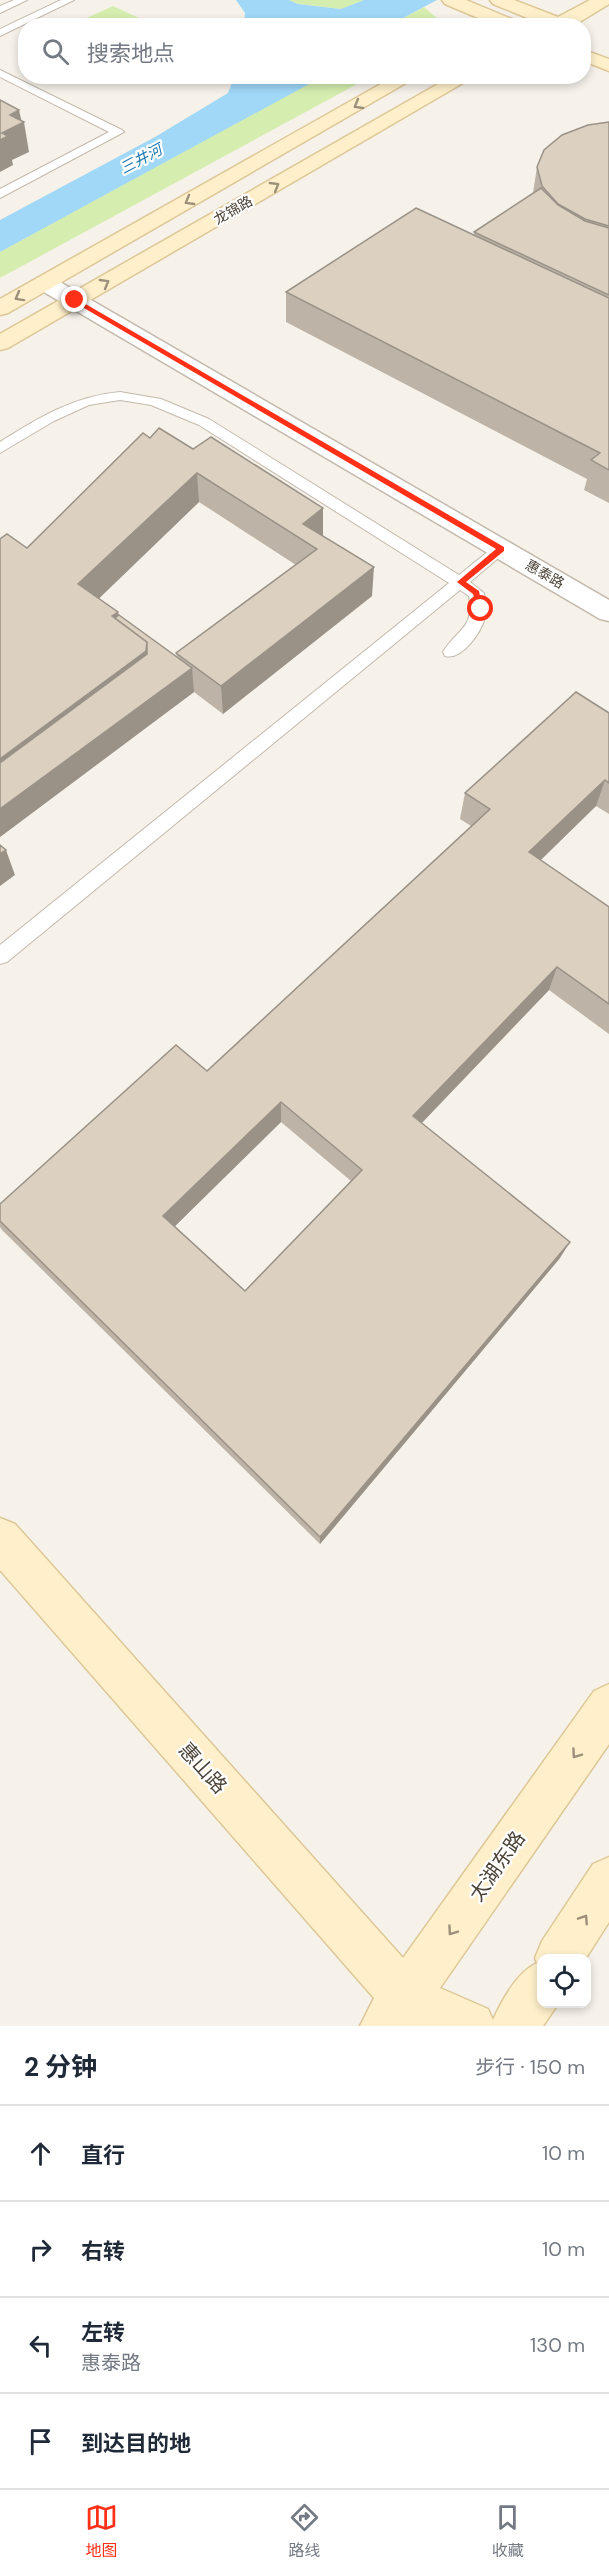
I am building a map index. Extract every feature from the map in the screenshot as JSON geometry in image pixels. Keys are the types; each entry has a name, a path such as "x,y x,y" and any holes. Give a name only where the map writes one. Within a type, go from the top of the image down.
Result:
{"main road":[{"path":"451,0 492,18"},
{"path":"500,0 543,18"},
{"path":"515,18 546,0"},
{"path":"572,18 603,0"},
{"path":"591,58 609,65"},
{"name":"龙锦路","path":"0,308 395,84"},
{"name":"龙锦路","path":"0,343 452,84"},
{"name":"惠山路","path":"0,1539 404,2016 471,2026"},
{"name":"太湖东路","path":"404,2016 609,1706"},
{"path":"562,1954 609,1880"},
{"path":"515,2026 537,1993"}],"street":[{"name":"惠泰路","path":"45,283 609,612"}],"lane":[{"path":"0,10 22,0"},
{"path":"28,18 60,1"},
{"path":"0,33 18,23"},
{"path":"0,73 18,82"},
{"path":"0,194 118,132 22,84"},
{"path":"0,447 56,414 83,403 113,395 138,397 170,406 204,422 476,593 481,609 474,629 451,652"},
{"path":"0,956 501,549"}],"green space":[{"path":"289,0 364,0 341,9 298,4"},
{"path":"113,6 139,18 86,18"},
{"path":"424,7 437,18 403,18"},
{"path":"307,84 357,84 0,278 0,252"}],"water":[{"path":"236,0 289,0 298,4 341,9 364,0 437,0 403,18 245,18 245,13"},
{"name":"三井河","path":"231,84 309,84 0,252 0,220 155,137 228,93"}],"building":[{"path":"0,100 19,110 10,115 24,122 2,133 8,136 0,140"},
{"path":"609,122 609,226 585,219 558,204 542,186 537,167 544,150 562,135 588,125"},
{"path":"541,188 558,205 585,221 609,228 609,295 474,232"},
{"path":"416,208 609,298 609,470 591,460 600,453 286,292"},
{"path":"159,428 193,449 211,437 323,508 303,524 374,567 221,686 176,653 317,549 197,473 78,584 118,612 112,616 147,642 146,651 0,759 0,539 7,534 27,548 143,433 150,438"},
{"path":"119,615 192,668 0,809 0,763 147,654 147,642 115,618"},
{"path":"576,692 609,713 609,783 605,780 529,852 609,907 609,1004 557,967 413,1116 570,1242 320,1537 0,1221 0,1204 176,1045 207,1071 490,809 465,793","holes":["281,1102 362,1170 245,1291 163,1216"]},
{"path":"0,845 6,850 0,854"}],"route":[{"path":"75,300 501,549 461,582 476,593 481,609"}]}
